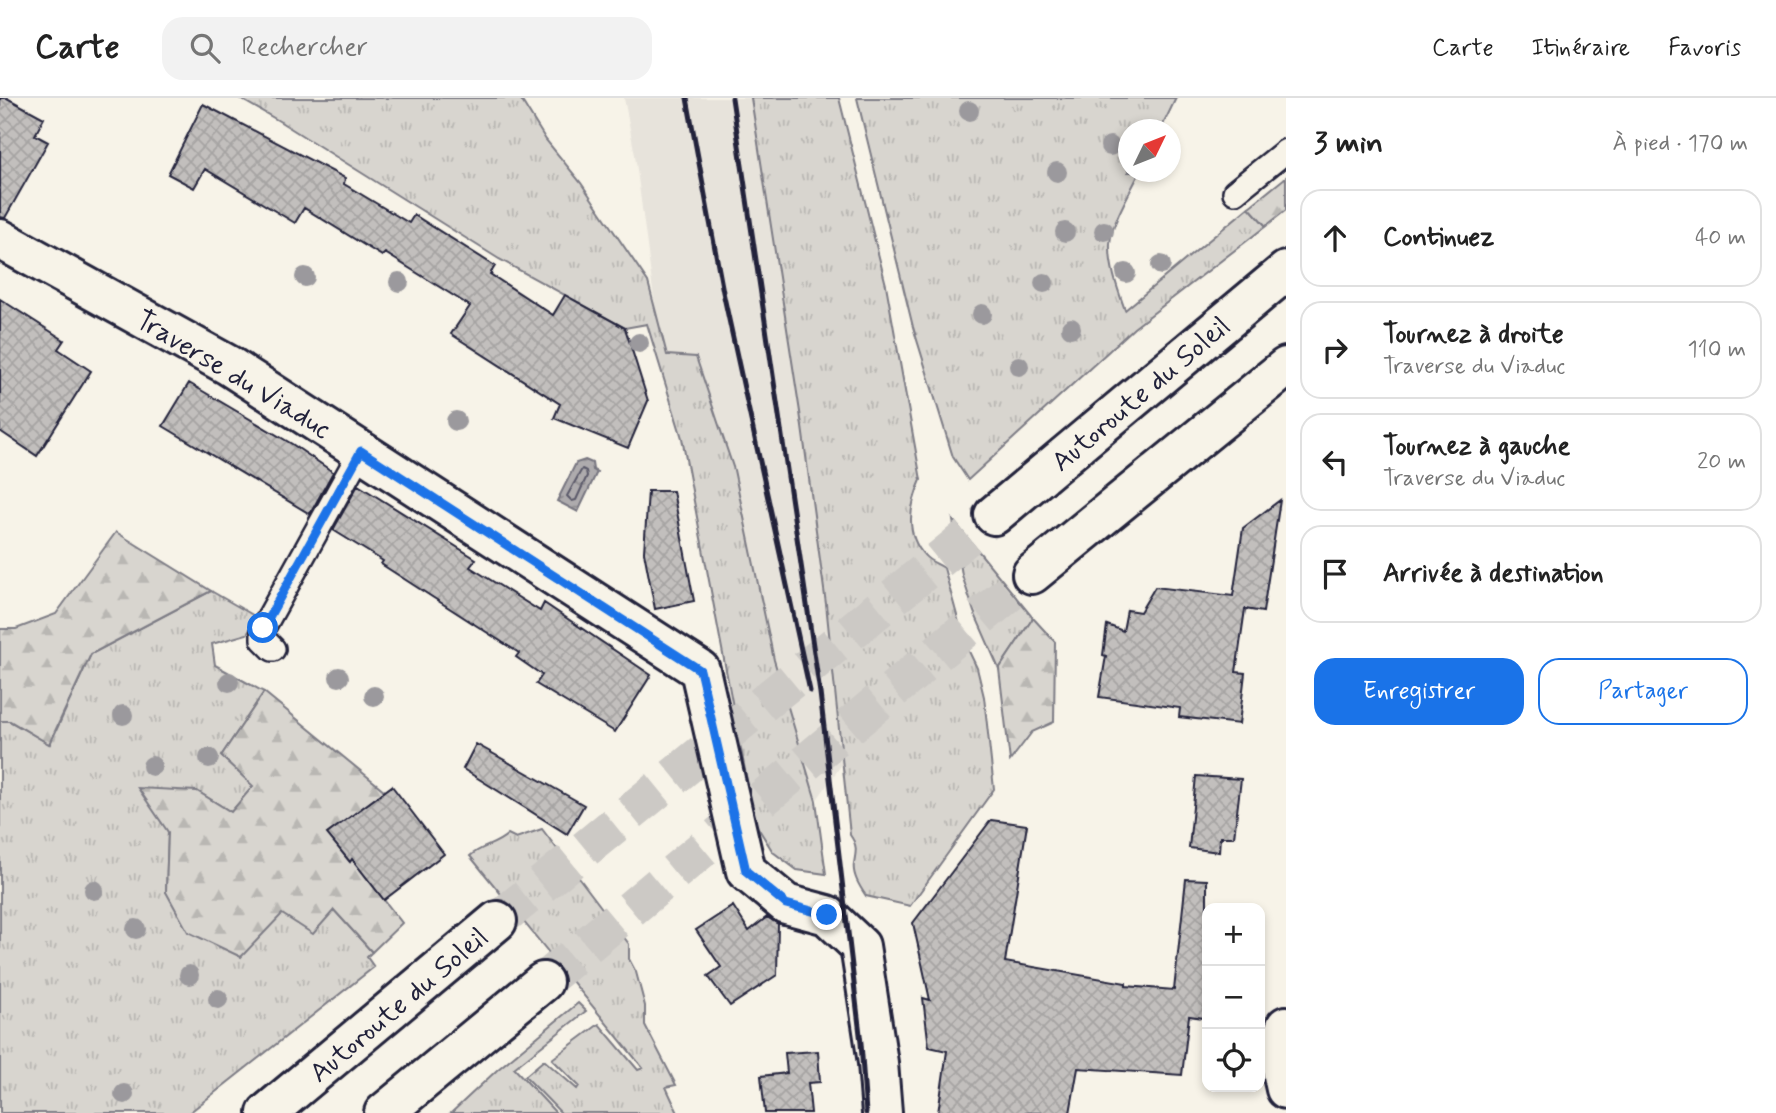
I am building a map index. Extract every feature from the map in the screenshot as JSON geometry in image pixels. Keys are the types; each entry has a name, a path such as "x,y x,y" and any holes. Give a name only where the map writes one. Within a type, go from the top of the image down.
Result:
{"main road":[{"name":"Traverse du Viaduc","path":"0,239 228,365 700,670 746,871 786,904 827,915 860,946 878,1063 882,1113"},
{"name":"Autoroute du Soleil","path":"994,515 1286,271"},
{"path":"1032,574 1286,367"},
{"name":"Autoroute du Soleil","path":"267,1113 497,921"},
{"path":"384,1113 543,982"},
{"path":"1286,1026 1280,1051 1286,1089"}],"lane":[{"path":"1235,192 1286,150"},
{"path":"273,649 263,639 263,628 361,451"}],"shaded area":[{"path":"624,98 751,98 800,412 826,604 842,764 816,801 774,660 734,470 696,357 667,355 656,314 635,155"}],"green space":[{"path":"239,98 520,98 546,140 581,183 648,282 667,355 696,357 734,470 774,660 816,801 826,874 797,870 773,852 755,823 682,438 647,324 625,328 499,259"},
{"path":"751,98 839,98 886,285 921,480 912,509 914,538 925,556 944,568 964,641 977,668 984,697 994,789 910,906 866,896 854,872 856,849 850,835 826,604 800,412"},
{"path":"857,98 1176,98 1166,119 1118,119 1118,182 1135,182 1118,217 1110,244 1112,269 1125,310 1249,207 1266,226 1134,328 968,480 953,457 913,327"},
{"path":"1286,177 1286,210 1266,226 1249,207"},
{"path":"953,520 1033,618 999,669 974,612 962,575"},
{"path":"116,532 211,591 91,654 49,744 10,721 0,721 0,629 16,629 56,614"},
{"path":"211,591 258,618 247,634 212,644 215,665 264,692 221,756 254,786 231,812 197,791 168,832 166,892 282,914 334,910 372,952 367,957 374,967 189,1113 0,1113 0,721 9,721 50,744 91,654"},
{"path":"1033,618 1055,642 1054,722 1032,732 1010,761 999,669"},
{"path":"264,692 385,791 328,834 349,861 352,859 402,923 372,952 334,910 313,934 282,914 241,957 188,932 166,892 168,832 138,788 197,791 231,812 253,786 221,756"},
{"path":"542,829 629,944 629,959 636,972 645,1006 645,1025 676,1085 666,1087 678,1113 561,1113 525,1076 544,1060 577,1089 579,1086 552,1059 599,1024 638,1070 643,1068 470,856 508,834 516,838"},
{"path":"578,1003 586,1011 514,1068 556,1113 451,1113 497,1070"}],"water":[{"path":"585,460 592,463 593,470 597,472 578,512 557,501 576,463"}],"building":[{"path":"0,98 7,98 44,118 35,135 48,142 5,218 0,217"},
{"path":"203,104 345,178 344,184 409,223 414,215 495,266 490,274 553,315 565,295 625,328 648,401 628,448 554,418 560,404 451,334 470,306 385,253 382,256 304,208 295,223 205,169 194,188 168,174"},
{"path":"0,299 64,340 58,349 91,371 37,456 0,431"},
{"path":"189,383 292,444 333,472 310,514 163,426"},
{"path":"358,485 476,559 470,567 540,611 544,603 651,675 615,732 536,684 542,675 516,657 519,653 333,530"},
{"path":"648,491 673,491 694,601 655,609 644,552"},
{"path":"1280,500 1263,612 1245,609 1236,672 1245,673 1239,724 1179,717 1180,708 1099,697 1106,656 1103,655 1107,625 1123,631 1127,610 1140,612 1155,587 1233,596 1243,528"},
{"path":"476,744 584,805 567,834 463,769"},
{"path":"1196,776 1241,779 1234,837 1220,837 1219,852 1189,848"},
{"path":"392,786 444,854 384,900 352,859 350,862 327,834"},
{"path":"991,820 1027,825 1005,962 1126,983 1126,986 1174,990 1186,879 1207,880 1207,903 1202,903 1202,1018 1189,1016 1182,1075 1078,1068 1070,1113 938,1113 947,1051 929,1047 923,998 930,1000 913,923"},
{"path":"733,906 749,931 767,917 778,924 777,975 730,1006 708,976 721,967 696,930"},
{"path":"818,1051 820,1082 808,1083 811,1113 765,1113 761,1076 787,1073 785,1053"}],"tunnel":[{"path":"497,921 994,515"},
{"path":"543,982 1032,574"}],"railway":[{"path":"687,98 723,292 810,691"},
{"path":"732,98 820,693 861,1043 866,1113"}],"route":[{"path":"263,628 361,451 700,670 746,871 786,904 827,915"}]}
